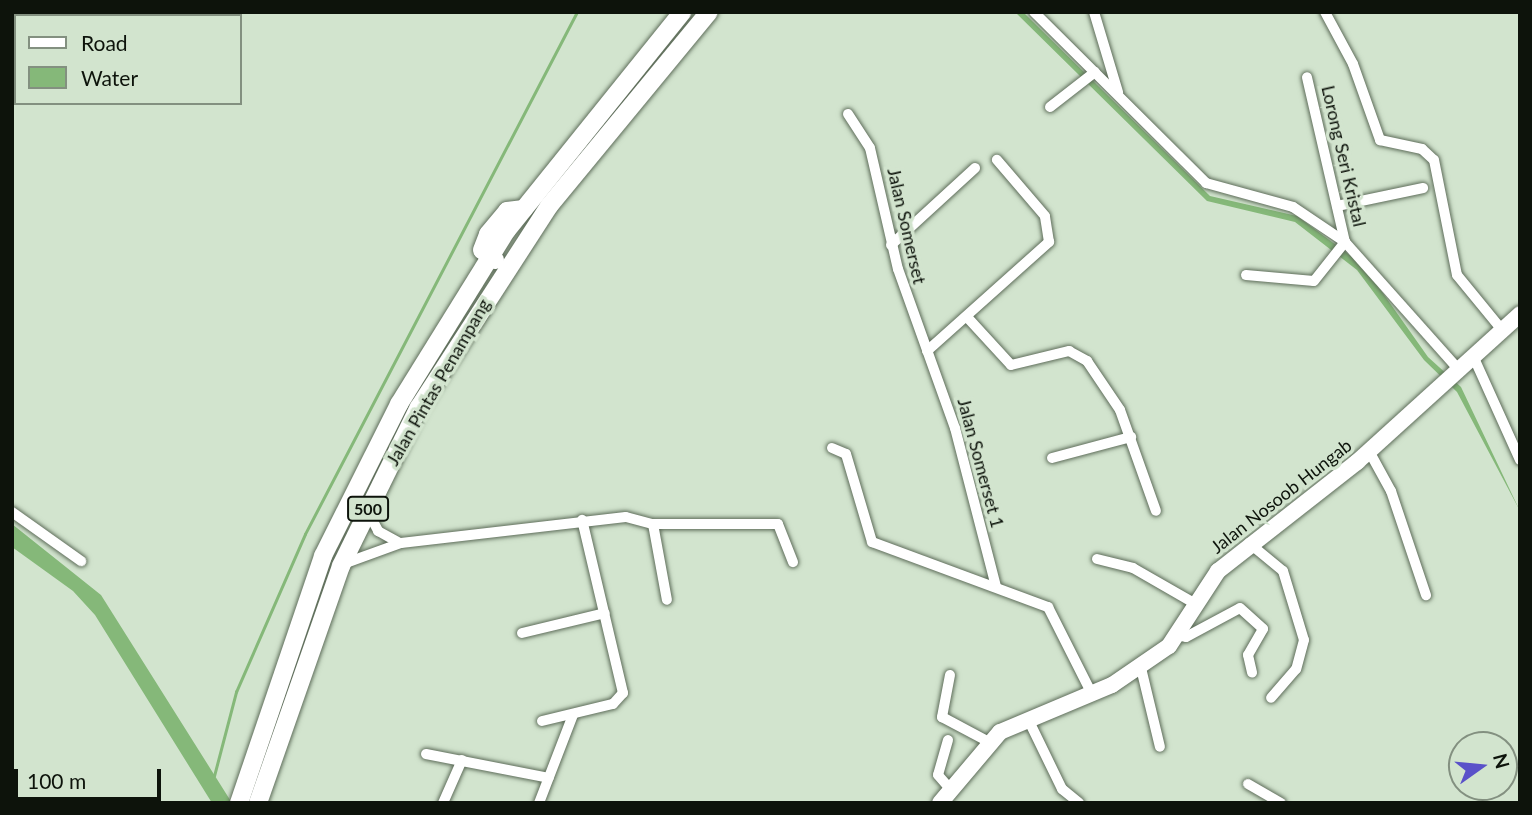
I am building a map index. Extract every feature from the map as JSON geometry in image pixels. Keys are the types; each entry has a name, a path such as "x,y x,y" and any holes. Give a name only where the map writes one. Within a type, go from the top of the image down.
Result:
{"main road":[{"name":"Jalan Pintas Penampang","path":"239,802 279,672 345,508 434,342 524,209 682,12"},
{"name":"Jalan Pintas Penampang","path":"258,803 341,566 367,510 450,355 526,239 709,12"},
{"path":"489,259 500,259 526,239"},
{"name":"Jalan Nosoob Hungab","path":"940,803 989,742 1028,719 1141,668 1175,635 1194,603 1249,543 1369,451 1475,358 1520,313"},
{"path":"345,508 374,463 394,458"}],"street":[{"path":"1034,12 1206,183 1293,207 1344,245 1454,376"},
{"path":"1094,12 1118,95"},
{"path":"1325,12 1353,64 1380,140 1422,149 1434,160 1457,275 1503,330"},
{"path":"1050,107 1075,83 1095,72"},
{"name":"Lorong Seri Kristal","path":"1307,77 1344,245"},
{"name":"Jalan Somerset","path":"848,114 870,148 891,245 927,351"},
{"path":"927,351 1049,242 1045,216 997,160"},
{"path":"891,245 975,168"},
{"path":"1337,206 1423,188"},
{"path":"1246,275 1308,282 1336,258 1344,245"},
{"path":"967,317 1012,365 1061,352 1080,356 1120,410 1156,511"},
{"name":"Jalan Somerset 1","path":"927,351 955,428 996,587"},
{"path":"1475,358 1520,460"},
{"path":"1052,458 1131,437"},
{"path":"832,448 846,454 872,542 996,587 1053,611 1091,692"},
{"path":"1369,451 1391,491 1426,595"},
{"path":"367,510 378,531 401,543"},
{"path":"12,512 81,561"},
{"path":"341,566 401,543 626,517 653,524 778,524 793,562"},
{"path":"542,721 613,704 624,693 582,520"},
{"path":"653,524 667,600"},
{"path":"1249,543 1283,571 1304,640 1296,669 1271,698"},
{"path":"1097,559 1133,568 1194,603"},
{"path":"1175,635 1186,637 1240,608 1263,629 1248,655 1252,673"},
{"path":"522,633 605,614"},
{"path":"1141,668 1160,747"},
{"path":"950,675 942,718 989,742"},
{"path":"539,803 573,715"},
{"path":"1028,719 1062,789 1079,803"},
{"path":"948,740 937,775 950,789"},
{"path":"426,754 549,778"},
{"path":"443,803 462,760"},
{"path":"1248,784 1281,803"}],"water":[{"path":"1015,12 1023,12 1210,196 1297,216 1363,265 1428,357 1461,387 1520,511 1457,392 1424,360 1357,270 1295,222 1207,201"},
{"path":"12,524 101,595 232,803 212,803 95,615 73,591 12,547"}],"waterway":[{"path":"214,776 236,692 305,534 577,12"}]}
